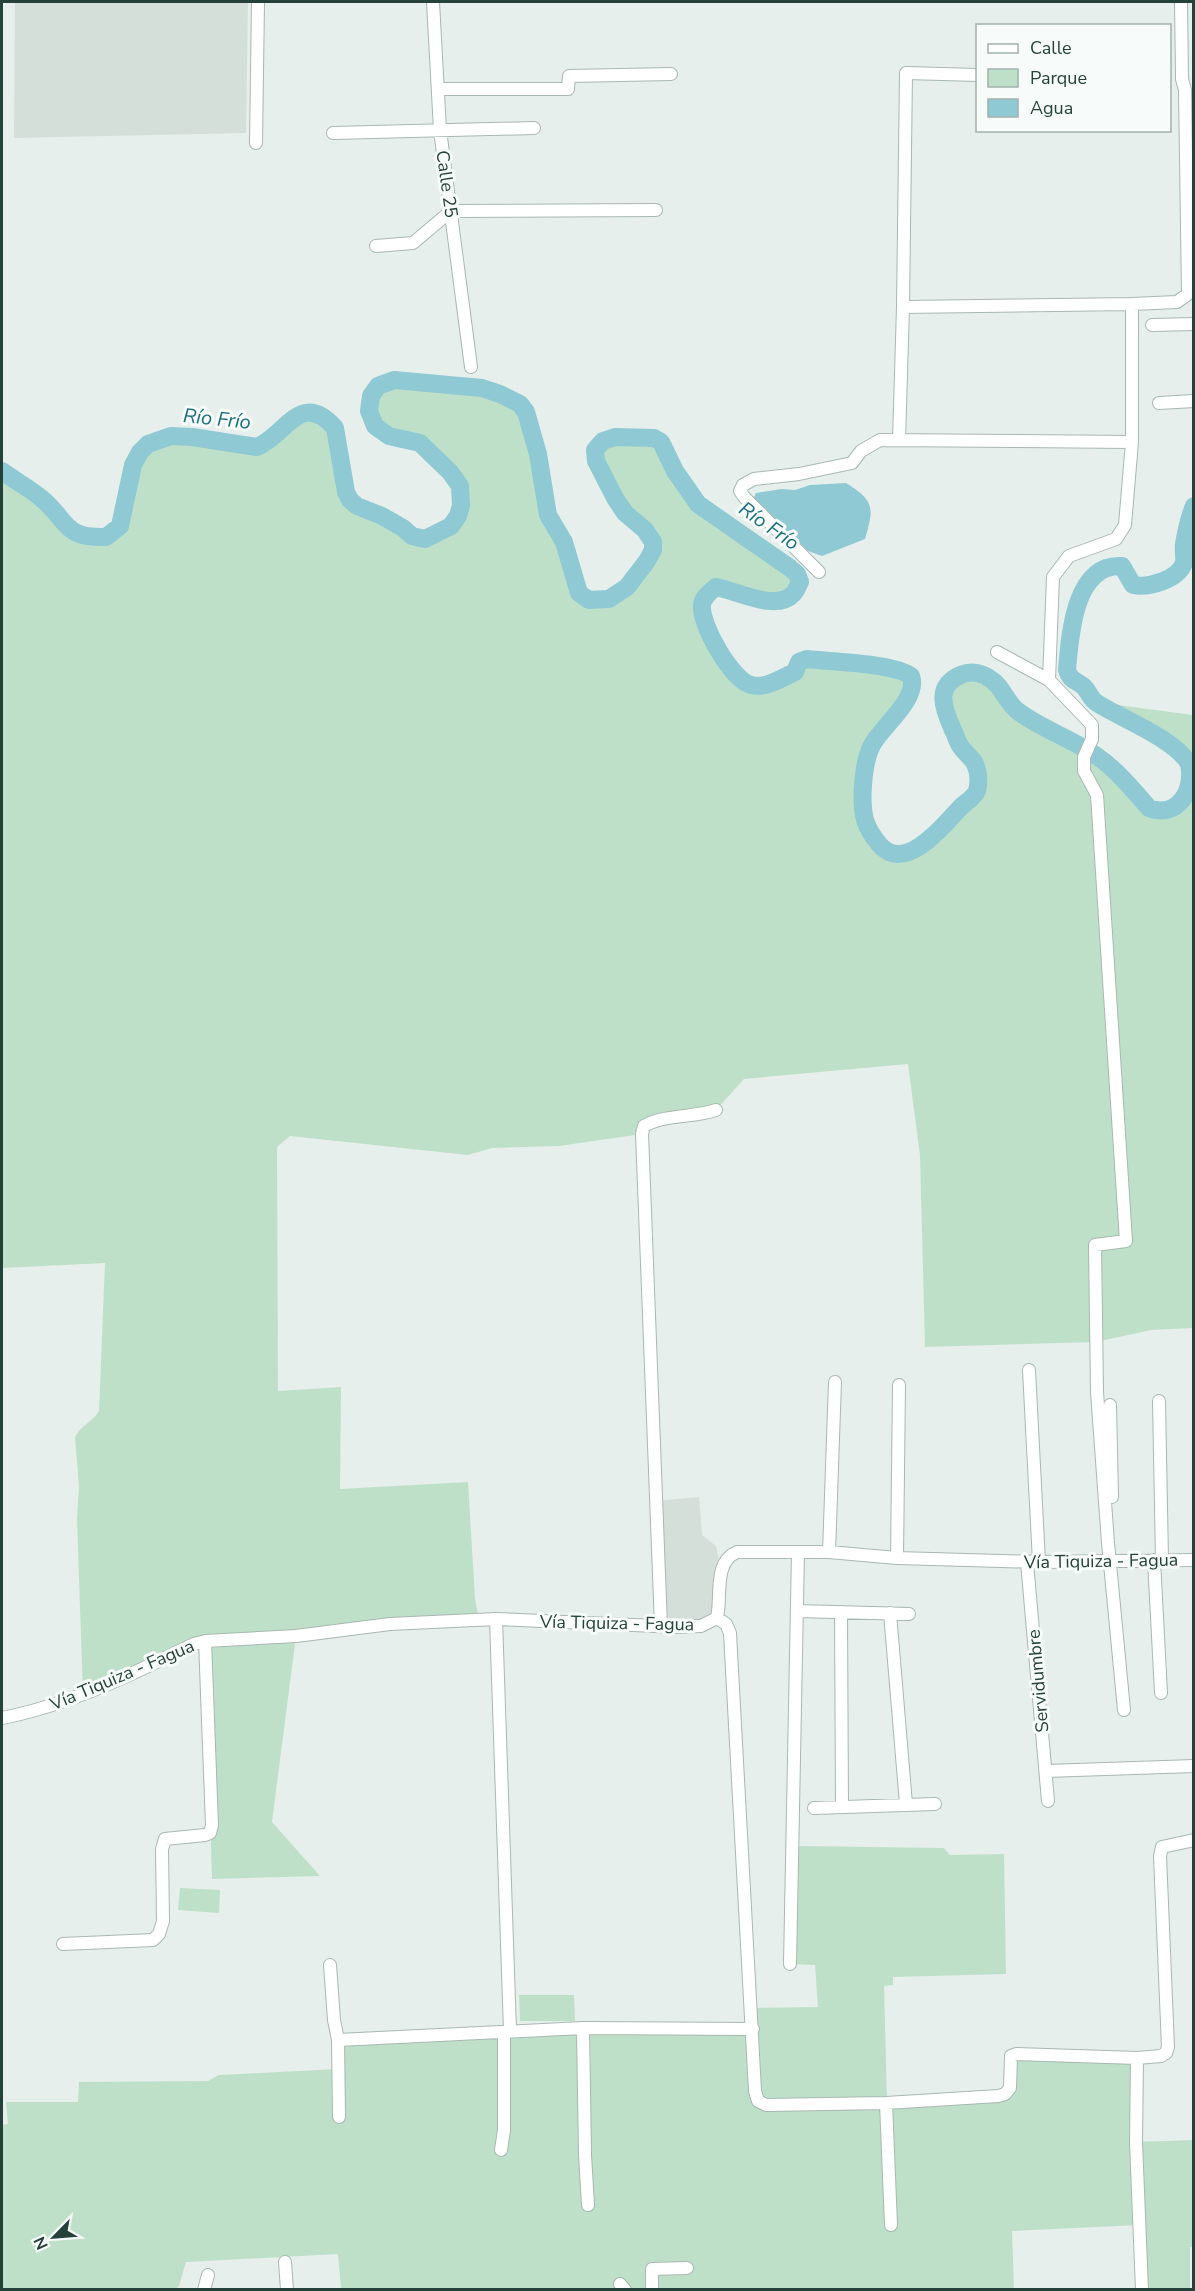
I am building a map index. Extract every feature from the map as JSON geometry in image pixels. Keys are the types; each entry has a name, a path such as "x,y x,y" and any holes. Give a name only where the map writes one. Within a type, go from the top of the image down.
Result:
{"street":[{"path":"256,143 258,2"},
{"name":"Calle 25","path":"433,2 440,130 471,367"},
{"path":"903,307 1177,302 1188,294 1185,90 1176,79 1181,2"},
{"path":"898,440 903,307 906,73 976,75"},
{"path":"438,89 568,89 569,76 671,74"},
{"path":"333,133 534,128"},
{"path":"376,246 413,243 451,211 656,210"},
{"path":"1049,680 1053,577 1069,556 1116,539 1125,525 1132,442 1132,304"},
{"path":"1152,325 1194,324"},
{"path":"1159,403 1194,401"},
{"path":"819,572 745,498 740,491 743,485 754,478 799,474 852,463 861,451 880,440 1132,442"},
{"path":"997,652 1049,680 1092,725 1092,739 1084,757 1084,771 1097,795 1126,1241 1095,1245 1097,1392 1124,1710"},
{"path":"661,1626 642,1134 644,1126 652,1121 704,1114 716,1110"},
{"name":"Servidumbre","path":"1029,1370 1033,1562 1048,1801"},
{"path":"829,1552 835,1382"},
{"path":"897,1558 899,1385"},
{"path":"1159,1401 1158,1560 1161,1693"},
{"path":"1110,1405 1112,1562"},
{"name":"Vía Tiquiza - Fagua","path":"2,1718 32,1712 83,1695 205,1641 296,1636 390,1624 496,1619 701,1626 717,1618 721,1570 729,1555 737,1552 829,1552 897,1558 1033,1562 1194,1560"},
{"path":"790,1964 798,1552"},
{"path":"797,1611 909,1614"},
{"path":"841,1612 842,1807"},
{"path":"890,1613 906,1804"},
{"path":"717,1618 726,1624 730,1633 755,2091 758,2101 766,2105 886,2103 998,2096 1005,2094 1010,2088 1009,2061 1011,2056 1016,2054 1137,2058 1161,2056 1166,2053 1168,2047 1160,1856 1162,1847 1194,1840"},
{"path":"496,1619 507,2032 504,2130 501,2150"},
{"path":"63,1944 153,1940 159,1934 163,1921 162,1849 165,1839 210,1833 212,1825 205,1641"},
{"path":"1046,1771 1194,1766"},
{"path":"814,1808 935,1804"},
{"path":"330,1965 334,2020 338,2040 339,2117"},
{"path":"338,2040 583,2028 753,2029"},
{"path":"583,2028 588,2205"},
{"path":"1137,2058 1136,2142 1142,2289"},
{"path":"886,2103 891,2225"},
{"path":"285,2262 287,2289"},
{"path":"652,2289 652,2269 687,2268"},
{"path":"204,2289 208,2275"}],"shaded area":[{"path":"15,2 248,2 246,133 14,138"},
{"path":"699,1497 702,1535 716,1546 721,1570 717,1618 661,1626 655,1501"}],"green space":[{"path":"394,380 475,387 505,396 518,404 525,412 535,438 550,521 565,544 574,583 584,597 593,600 605,599 622,591 637,576 653,550 650,538 625,513 611,492 602,474 595,450 603,441 615,437 654,438 661,442 675,471 698,504 790,568 797,574 800,582 793,594 777,601 756,599 716,587 704,599 703,614 712,638 727,663 743,681 756,686 768,684 795,672 799,662 807,659 891,668 911,676 910,694 905,703 872,745 863,782 865,820 875,839 889,852 899,854 921,845 942,828 977,791 976,767 958,743 949,722 943,698 948,684 963,674 976,673 994,681 1019,712 1098,757 1119,774 1149,808 1162,811 1172,809 1179,804 1184,795 1186,774 1179,753 1149,731 1095,702 1193,715 1193,1328 1151,1330 1096,1342 925,1347 920,1155 908,1064 744,1079 716,1110 652,1121 642,1134 559,1146 492,1148 468,1155 290,1136 277,1147 278,1391 341,1387 340,1489 468,1482 475,1599 479,1620 296,1636 272,1822 320,1876 212,1879 205,1641 83,1695 77,1519 79,1486 75,1438 99,1411 105,1263 2,1268 2,471 41,498 73,531 92,537 106,537 120,526 133,465 140,452 148,444 171,436 257,447 294,418 313,413 323,417 335,428 346,492 353,502 420,539 430,538 440,534 449,526 461,505 462,494 451,472 431,451 413,440 385,433 374,425 370,417 370,398 382,385"},
{"path":"800,1846 944,1848 950,1855 1004,1854 1006,1974 893,1977 893,1985 884,1986 887,2102 1005,2094 1011,2056 1137,2058 1136,2142 1193,2140 1194,2247 1190,2247 1190,2289 1142,2289 1139,2225 1012,2231 1014,2289 341,2289 338,2254 186,2262 176,2289 2,2290 2,2125 8,2124 6,2102 78,2102 79,2082 208,2081 219,2075 338,2069 338,2040 753,2029 752,2008 818,2007 815,1965 790,1964 792,1858"},
{"path":"180,1888 220,1890 219,1913 178,1910"},
{"path":"519,1995 574,1995 575,2021 520,2021"}],"water":[{"path":"846,483 856,489 870,506 870,520 865,539 822,556 808,551 753,500 756,493 782,489 795,490 810,485"}],"waterway":[{"name":"Río Frío","path":"2,471 41,498 73,531 81,535 106,537 120,526 133,465 140,452 148,444 171,436 257,447 294,418 313,413 323,417 335,428 346,492 350,500 357,506 403,528 412,536 425,539 451,526 458,516 461,505 460,486 450,472 420,443 389,436 375,426 369,411 371,396 378,386 394,380 482,388 520,404 526,412 538,454 548,515 564,542 579,593 589,600 609,599 627,587 647,561 653,550 653,542 645,530 625,513 615,498 596,461 595,450 603,441 615,437 654,438 661,442 675,471 698,504 790,568 797,574 800,582 793,594 777,601 756,599 716,587 704,600 703,614 712,638 727,663 743,681 756,686 768,684 795,672 799,662 807,659 891,668 911,676 912,685 905,703 872,745 866,761 863,782 863,812 869,830 879,844 889,852 899,854 910,851 932,837 977,791 976,767 958,743 946,714 943,698 948,684 966,673 976,673 994,681 1019,712 1105,762 1119,774 1149,808 1168,810 1182,800 1189,784 1190,774 1189,764 1183,755 1161,738 1095,701 1085,688 1071,678 1067,670 1073,621 1084,589 1094,576 1106,568 1122,566 1133,585 1139,586 1162,582 1176,574 1184,563 1185,539 1194,506"}]}
